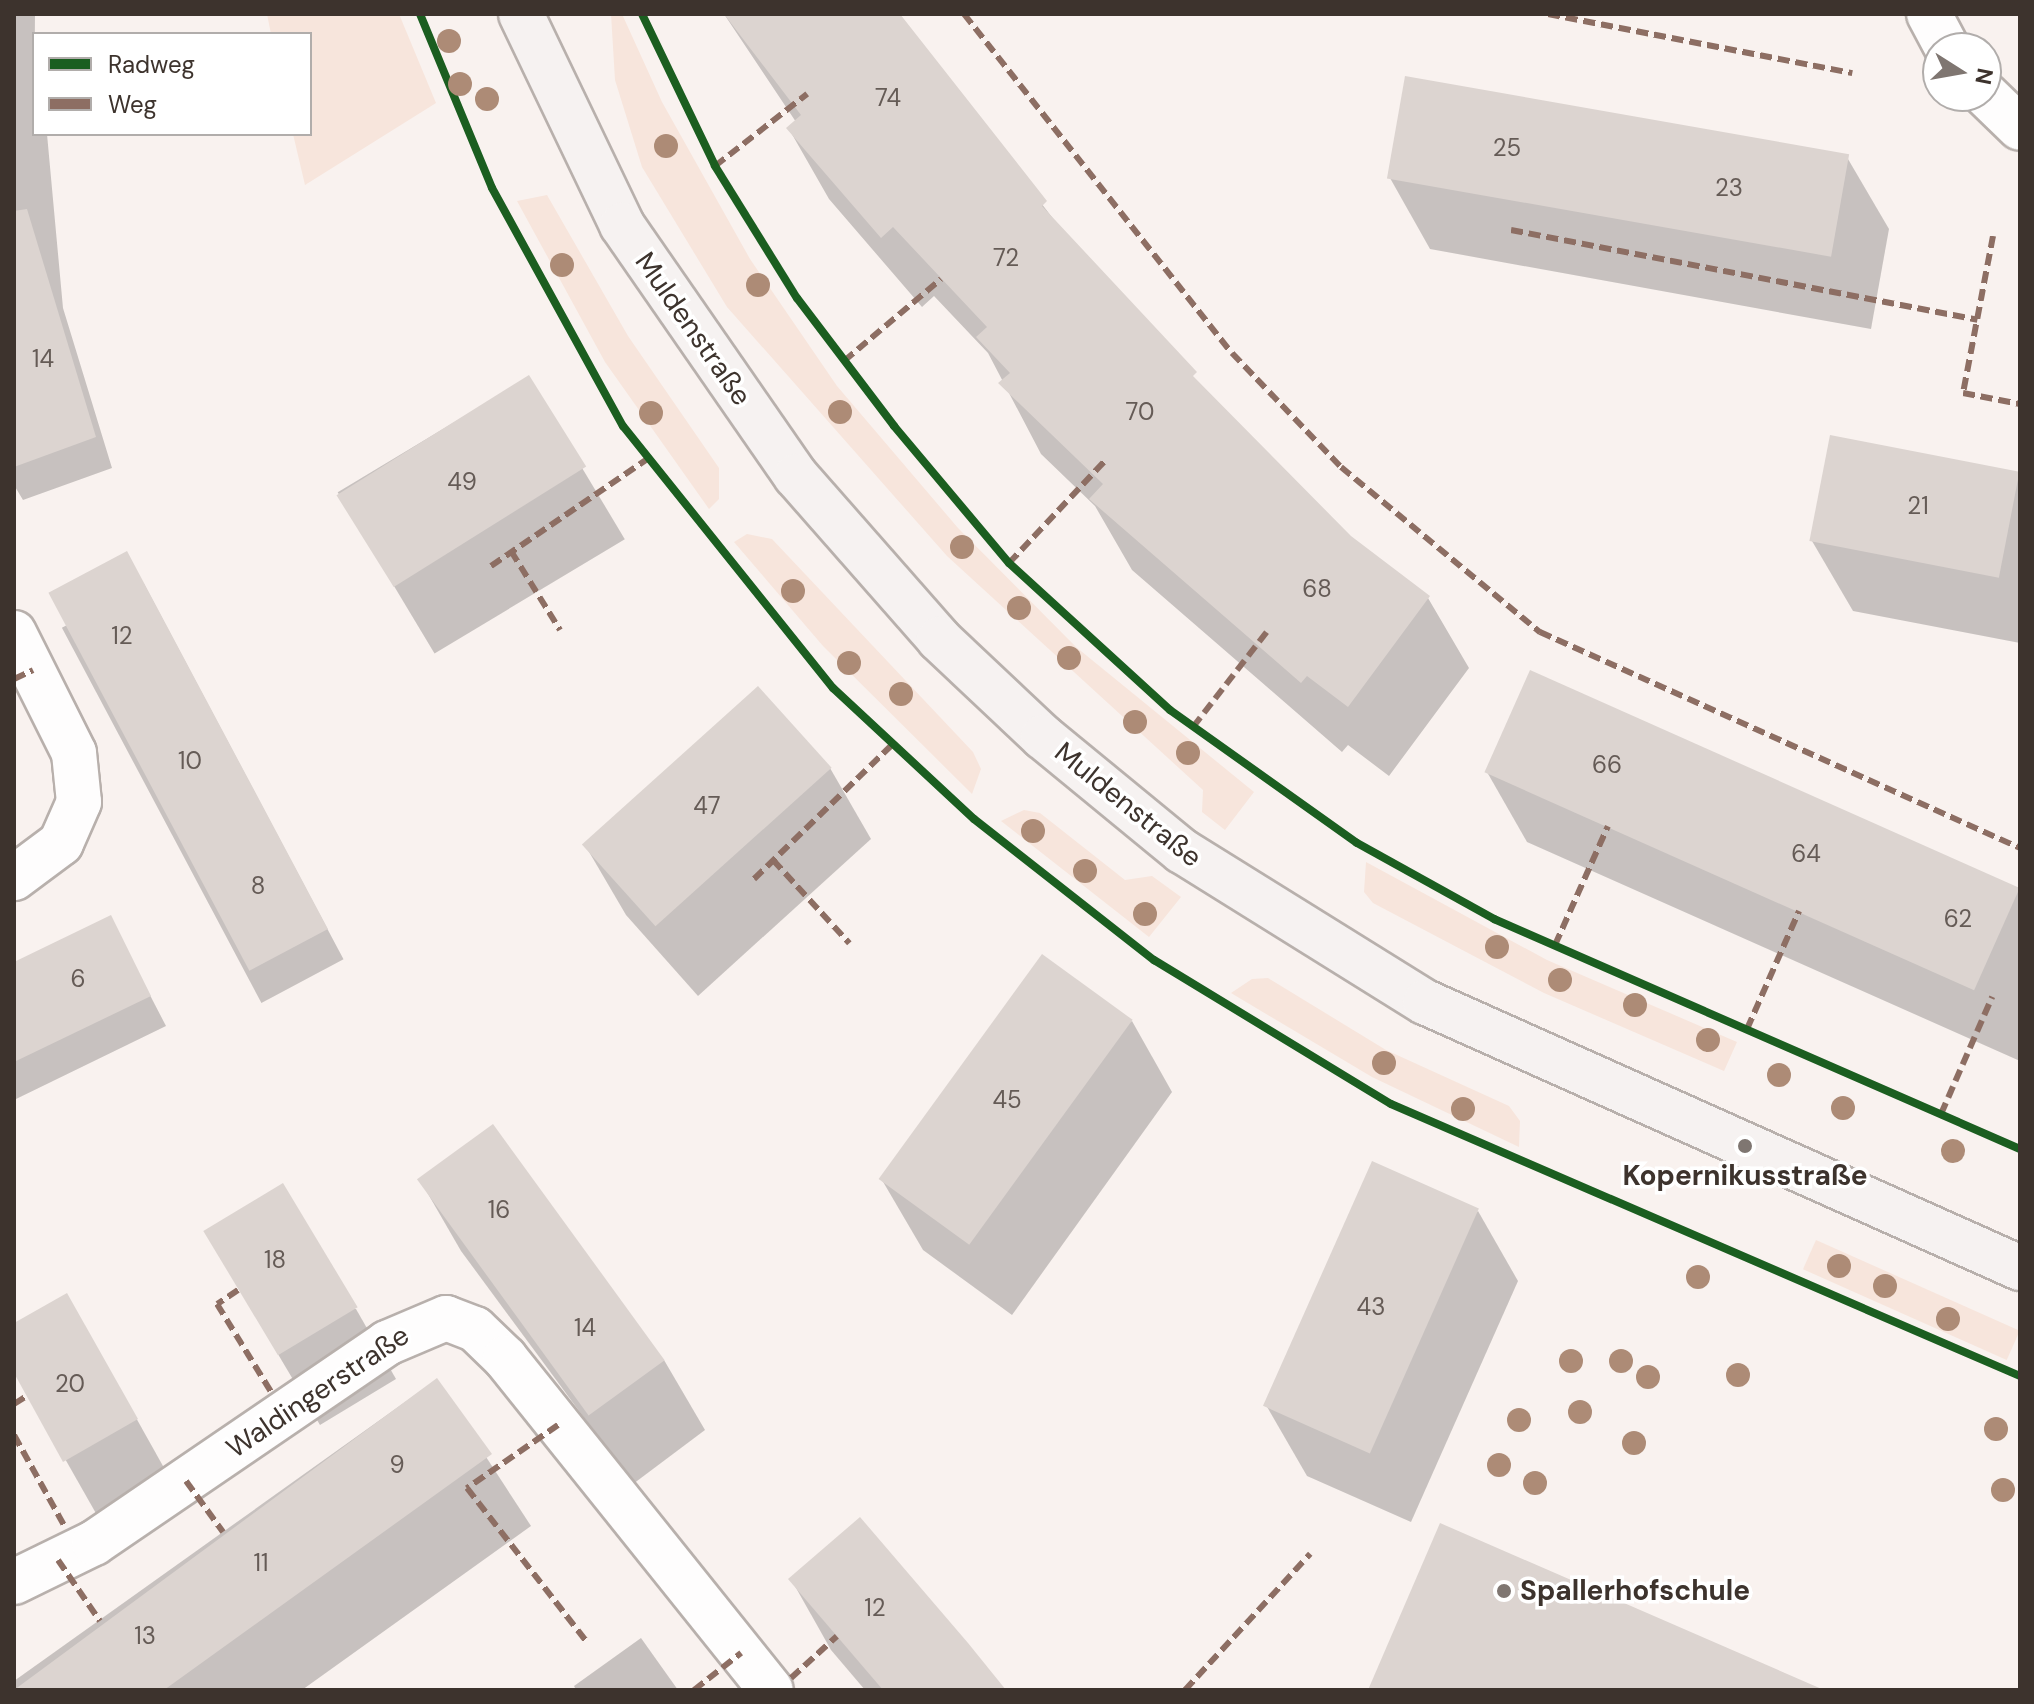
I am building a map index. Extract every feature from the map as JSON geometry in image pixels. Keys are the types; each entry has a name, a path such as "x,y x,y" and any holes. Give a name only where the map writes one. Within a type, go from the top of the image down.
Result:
{"main road":[{"name":"Muldenstraße","path":"521,14 622,225 796,476 939,639 1043,737 1182,851 1425,1002 2020,1268"}],"street":[{"path":"1929,14 1939,32"},
{"path":"2002,111 2020,128"},
{"path":"14,633 74,753 79,802 61,843 14,878"},
{"name":"Waldingerstraße","path":"14,1582 94,1543 387,1343 446,1318 475,1329 505,1358 771,1690"}],"shaded area":[{"path":"267,14 399,14 436,103 305,185 293,136 312,136 312,32 271,32"},
{"path":"611,14 622,14 662,102 750,259 837,386 958,528 1076,647 1254,792 1225,830 1202,812 1203,790 947,556 727,307 642,167 615,80"},
{"path":"547,195 628,336 719,468 719,499 709,509 605,362 517,201"},
{"path":"747,534 772,539 973,752 981,769 972,794 823,646 734,542"},
{"path":"1024,810 1040,813 1125,880 1152,876 1181,897 1149,937 1001,821"},
{"path":"1366,862 1547,960 1737,1042 1724,1071 1544,993 1373,903 1364,892"},
{"path":"1268,978 1386,1050 1509,1106 1520,1121 1519,1147 1372,1077 1231,993 1252,979"},
{"path":"1816,1240 2020,1331 2007,1360 1803,1269"}],"building":[{"path":"724,14 900,14 1047,201 1042,206 1197,372 1193,376 1351,536 1430,596 1348,707 1307,676 1301,683 1089,499 1103,484 998,383 1010,373 976,337 987,327 893,227 881,238 786,128 801,115"},
{"path":"1405,76 1849,154 1831,257 1387,178"},
{"path":"27,209 96,437 14,467 14,211"},
{"path":"529,375 586,467 394,587 336,495"},
{"path":"1830,435 2019,472 1999,578 1809,541"},
{"path":"127,551 328,929 249,971 48,593"},
{"path":"1530,670 2020,888 1974,990 1484,772"},
{"path":"758,686 832,768 655,926 582,845"},
{"path":"111,915 151,996 14,1062 14,962"},
{"path":"1042,954 1133,1020 969,1245 879,1179"},
{"path":"493,1124 665,1360 589,1415 417,1179"},
{"path":"1372,1161 1479,1209 1370,1453 1263,1406"},
{"path":"283,1183 358,1307 278,1355 203,1231"},
{"path":"67,1293 138,1419 63,1462 14,1373 14,1323"},
{"path":"437,1378 492,1454 164,1690 14,1690"},
{"path":"860,1517 1006,1690 883,1690 788,1579"},
{"name":"Spallerhofschule","path":"1440,1523 1824,1690 1368,1690"}],"marked path":[{"path":"964,14 1232,353 1341,467 1540,632 2020,848"},
{"path":"1548,14 1852,73"},
{"path":"715,166 807,94"},
{"path":"1511,230 1977,320"},
{"path":"1993,236 1963,393 2020,404"},
{"path":"844,361 941,279"},
{"path":"491,566 647,459"},
{"path":"1009,563 1104,462"},
{"path":"511,551 560,630"},
{"path":"1193,727 1269,629"},
{"path":"14,679 33,670"},
{"path":"754,879 893,744"},
{"path":"1555,945 1608,826"},
{"path":"773,860 849,943"},
{"path":"1747,1029 1799,911"},
{"path":"1941,1114 1992,997"},
{"path":"238,1290 217,1304 273,1395"},
{"path":"14,1404 27,1396"},
{"path":"558,1425 467,1488 587,1642"},
{"path":"14,1435 66,1529"},
{"path":"186,1481 223,1532"},
{"path":"1185,1690 1310,1554"},
{"path":"58,1560 100,1621"},
{"path":"791,1678 837,1636"},
{"path":"694,1690 741,1653"}],"cycle path":[{"path":"420,14 492,188 623,426 833,688 974,819 1154,960 1391,1104 2020,1376"},
{"path":"642,14 715,166 797,298 894,426 1009,563 1170,710 1357,843 1494,919 2020,1149"}],"place":[{"name":"Kopernikusstraße","path":"1745,1146"},
{"name":"Spallerhofschule","path":"1504,1591"}]}
